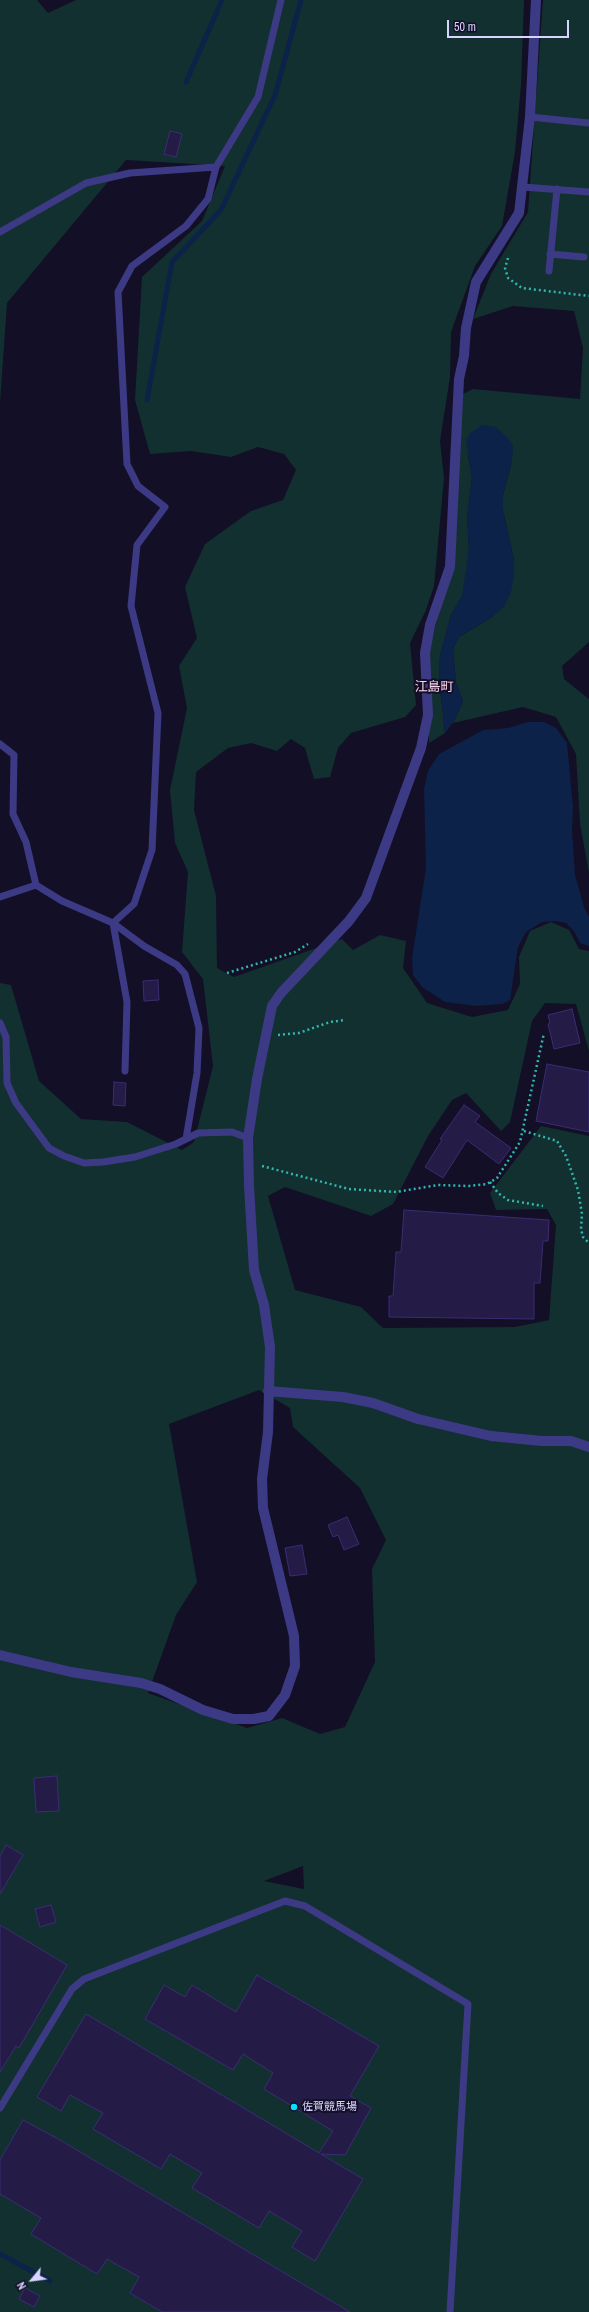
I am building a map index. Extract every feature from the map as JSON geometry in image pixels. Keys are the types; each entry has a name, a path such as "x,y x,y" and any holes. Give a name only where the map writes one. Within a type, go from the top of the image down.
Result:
{"street":[{"path":"0,1655 71,1672 141,1683 160,1689 203,1710 233,1719 254,1719 269,1716 285,1695 294,1666 294,1636 263,1508 262,1479 268,1432 270,1347 264,1305 254,1270 248,1138 257,1079 272,1006 281,993 349,921 366,898 421,748 428,715 425,653 430,625 450,567 458,401 466,328 476,282 519,213 530,117 536,0"},
{"path":"268,1391 343,1397 373,1403 418,1419 491,1436 542,1441 571,1441 589,1447"}],"lane":[{"path":"112,923 134,904 152,850 158,713 131,606 137,545 165,507 138,486 127,464 118,292 132,266 186,226 208,199 216,167 258,97 281,0"},
{"path":"530,117 589,123"},
{"path":"0,232 86,183 130,173 216,167"},
{"path":"523,187 589,192"},
{"path":"549,271 557,189"},
{"path":"550,254 584,257"},
{"path":"0,744 14,755 13,814 26,842 36,885 62,901 112,923 144,946 177,965 185,974 199,1028 197,1073 186,1139"},
{"path":"0,896 36,885"},
{"path":"112,923 127,1002 125,1071"},
{"path":"0,1022 6,1037 7,1083 16,1103 48,1148 84,1163 103,1162 135,1157 176,1144 198,1133 232,1132 248,1138"},
{"path":"0,2108 72,1989 84,1979 285,1901 305,1906 468,2004 450,2312"}],"path":[{"path":"509,254 505,268 508,278 522,288 589,296"},
{"path":"227,973 295,952 311,942"},
{"path":"266,1036 299,1033 330,1022 345,1020"},
{"path":"248,1163 349,1189 396,1192 438,1185 469,1186 490,1182 498,1178 520,1142 544,1033"},
{"path":"523,1131 557,1141 566,1156 578,1190 582,1214 581,1229 583,1237 589,1243"},
{"path":"490,1182 498,1193 508,1200 543,1206"}],"green space":[{"path":"0,0 37,0 48,13 76,0 524,0 521,85 515,152 502,226 475,266 451,332 450,377 440,441 444,478 434,586 426,610 410,643 416,705 405,717 351,733 338,748 330,777 314,779 305,748 291,739 277,751 251,743 228,748 196,772 194,810 216,896 217,968 234,977 342,939 353,950 380,935 406,941 403,968 427,1003 472,1017 508,1010 520,984 519,957 530,931 551,922 569,930 579,949 589,951 589,1051 576,1004 545,1003 532,1021 510,1122 501,1131 466,1093 452,1100 428,1136 393,1204 371,1216 285,1187 268,1196 295,1290 361,1307 383,1328 515,1327 549,1320 556,1225 547,1209 496,1210 490,1193 541,1126 589,1136 589,2312 0,2312 0,983 11,985 39,1081 81,1119 127,1122 182,1150 194,1142 213,1066 203,979 182,952 188,872 175,843 170,790 187,708 179,666 197,638 185,587 205,544 251,511 283,500 296,470 284,454 258,447 231,457 191,451 150,454 135,400 142,277 202,221 225,166 126,160 7,303 0,403","holes":["259,1390 290,1408 293,1427 360,1488 386,1540 372,1569 375,1662 345,1727 320,1734 282,1718 247,1728 148,1693 176,1615 197,1582 169,1424","303,1866 304,1889 264,1881"]},
{"path":"543,0 589,0 589,642 562,666 564,679 589,699 589,873 580,824 576,754 556,717 523,707 453,723 463,701 456,683 453,649 459,637 492,617 514,560 503,510 503,495 512,461 468,455 472,477 467,517 469,548 466,580 462,596 451,615 440,656 439,680 445,733 429,743 428,650 452,570 463,394 473,389 580,399 583,348 574,311 513,306 473,319 491,274 528,212"}],"water":[{"path":"482,425 496,427 508,438 513,446 512,461 503,495 503,510 514,560 514,577 511,592 504,607 492,617 459,637 453,649 456,683 463,701 453,723 445,733 439,680 440,656 451,615 462,596 469,548 467,517 472,477 466,441 470,433"},
{"path":"528,722 544,722 556,728 567,743 573,807 572,830 575,875 584,907 589,917 589,946 580,943 574,931 566,923 555,921 542,922 526,932 518,947 510,1000 502,1004 476,1006 445,1002 422,987 413,975 412,958 426,868 424,789 428,771 439,754 483,730 508,728"}],"building":[{"path":"170,131 182,134 176,157 164,154"},
{"path":"158,980 159,1000 144,1001 143,981"},
{"path":"572,1009 580,1043 554,1049 548,1024 550,1023 548,1015"},
{"path":"547,1064 589,1072 589,1132 536,1121"},
{"path":"114,1082 126,1083 125,1106 113,1105"},
{"path":"464,1105 480,1116 475,1122 511,1148 499,1164 467,1140 443,1178 425,1167 442,1140 440,1139"},
{"path":"404,1210 549,1220 548,1241 543,1241 540,1283 534,1283 534,1319 389,1317 389,1296 393,1296 396,1252 401,1252"},
{"path":"347,1517 359,1544 344,1550 338,1535 333,1537 328,1525"},
{"path":"302,1545 307,1574 290,1576 285,1548"},
{"path":"57,1776 59,1811 36,1812 34,1778"},
{"path":"6,1845 23,1855 0,1894 0,1856"},
{"path":"51,1905 56,1922 40,1927 35,1909"},
{"path":"0,1925 67,1965 19,2048 16,2046 0,2072"},
{"path":"257,1975 379,2046 350,2096 371,2108 345,2155 321,2154 363,2179 315,2261 292,2247 302,2231 269,2211 259,2228 192,2188 202,2173 170,2154 161,2169 93,2129 103,2113 70,2095 61,2111 37,2097 86,2014 319,2153 333,2131 264,2089 273,2073 243,2054 233,2070 145,2019 164,1985 185,1997 192,1985 236,2012"},
{"path":"23,2120 60,2140 350,2312 162,2312 130,2293 139,2277 107,2259 97,2274 31,2234 41,2218 0,2194 0,2160"},
{"path":"25,2288 40,2296 34,2307 19,2299"}],"waterway":[{"path":"186,82 222,0"},
{"path":"147,400 172,262 221,210 275,95 301,0"},
{"path":"0,2254 50,2281"}],"place":[{"name":"佐賀競馬場","path":"294,2107"}],"district":[{"name":"江島町","path":"434,688"}]}
